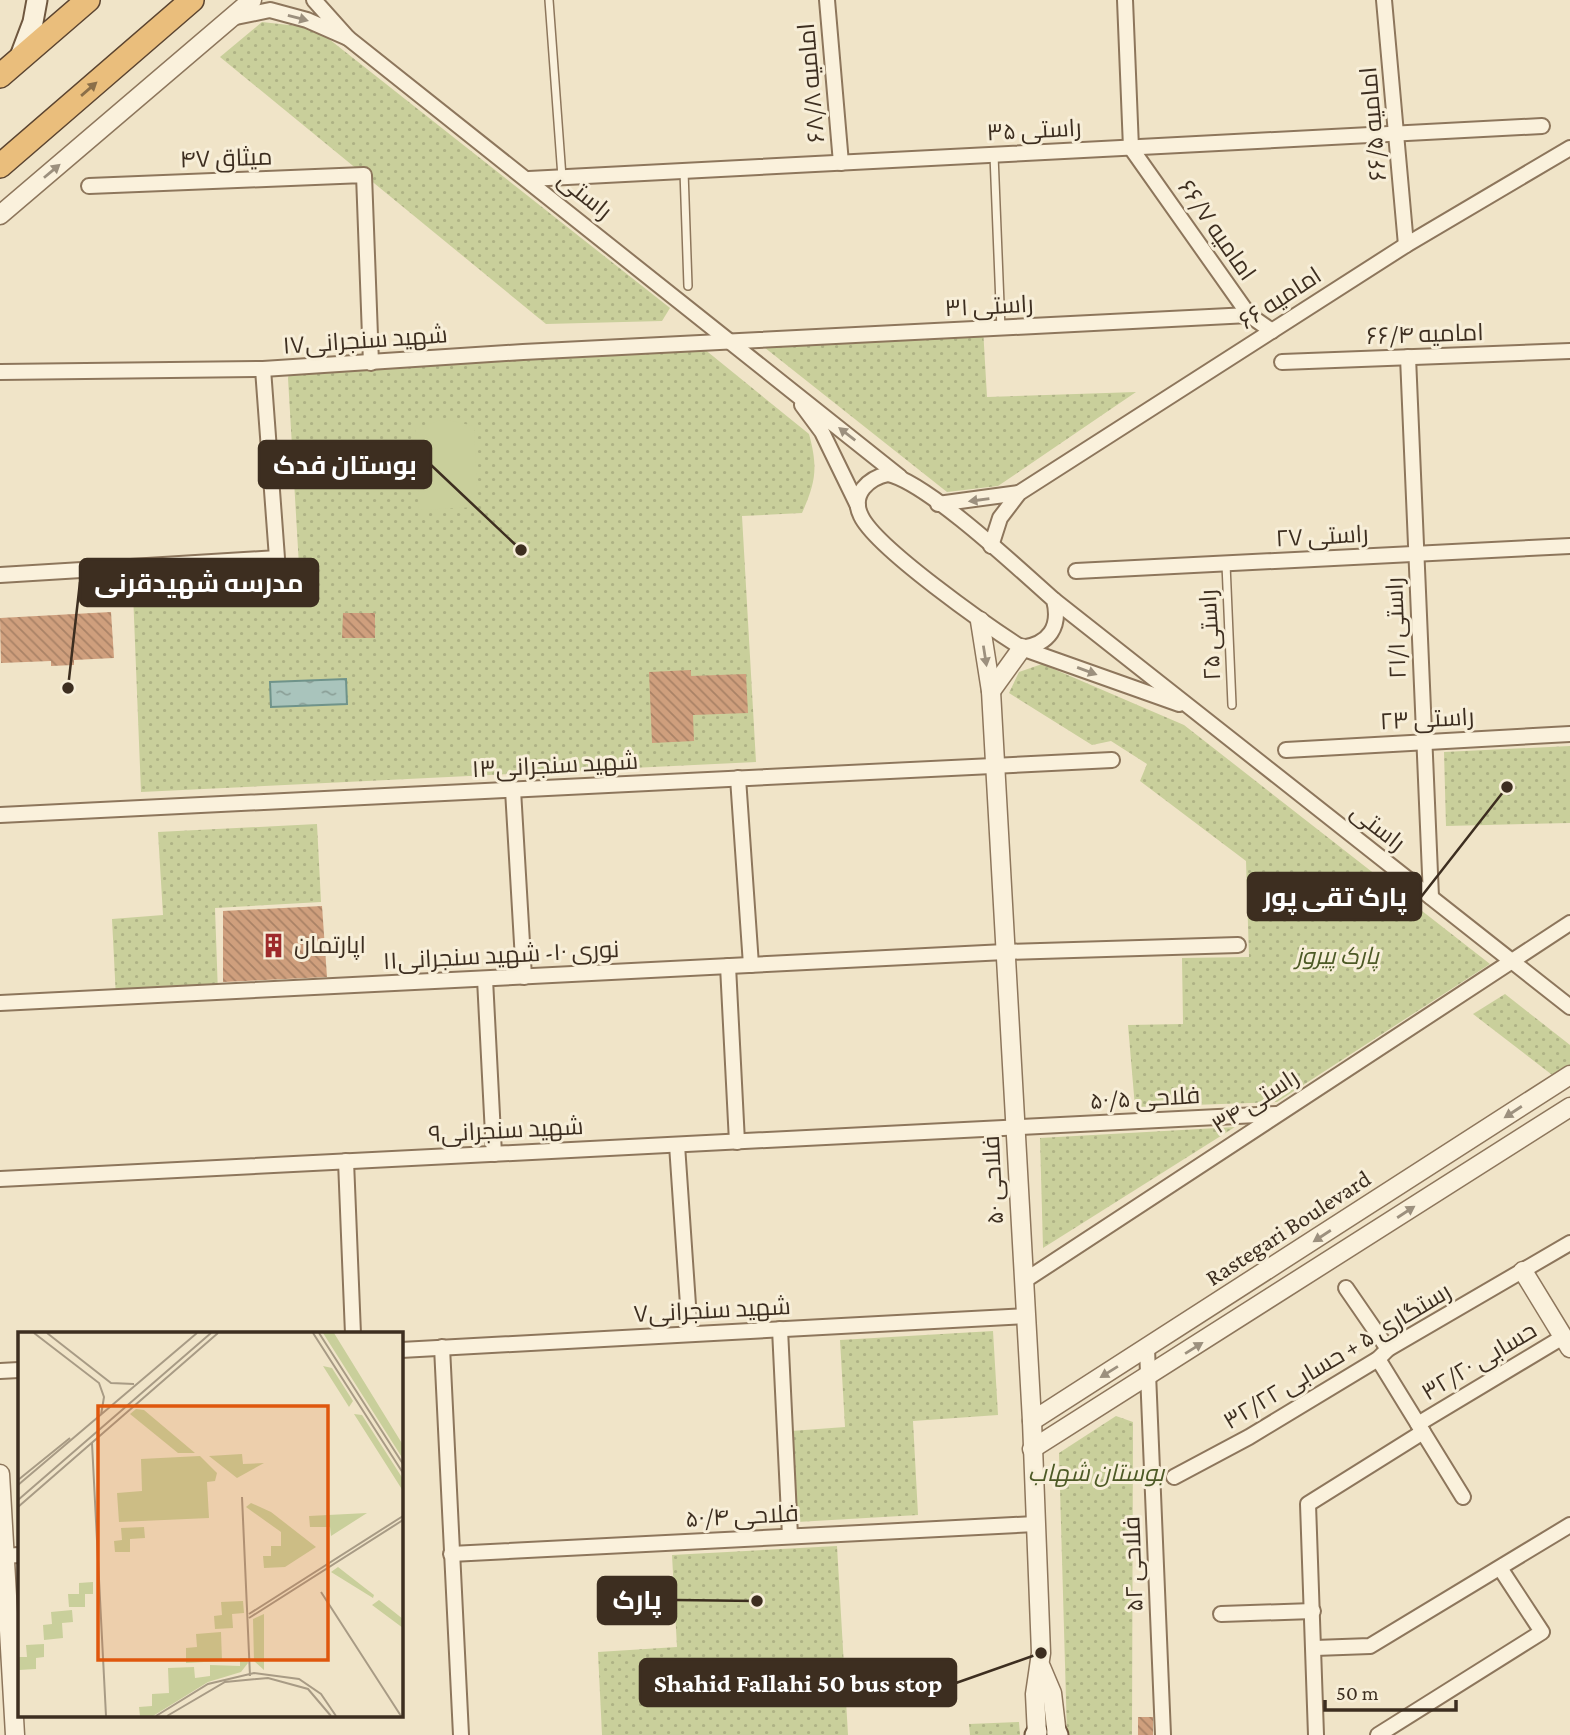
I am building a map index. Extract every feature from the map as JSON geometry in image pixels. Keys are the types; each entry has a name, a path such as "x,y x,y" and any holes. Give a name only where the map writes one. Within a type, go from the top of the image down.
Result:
{"highway":[{"path":"0,76 88,0"},
{"path":"0,166 192,0"}],"main road":[{"path":"19,60 33,22 37,0"}],"street":[{"path":"0,215 252,0"},
{"path":"314,0 348,38"},
{"name":"امامیه ۶۸/۸","path":"827,0 841,163"},
{"path":"1125,0 1132,148"},
{"name":"امامیه ۶۶/۵","path":"1384,0 1406,245"},
{"path":"231,18 270,10 307,20 348,38"},
{"name":"راستی","path":"348,38 529,179 900,477 938,503 1054,600 1570,1007"},
{"name":"راستی ۳۵","path":"529,179 1542,126"},
{"name":"امامیه ۶۶/۷","path":"1132,148 1249,315 1272,331"},
{"name":"امامیه ۶۶","path":"1019,493 1406,245 1570,148"},
{"name":"میثاق ۴۷","path":"89,186 364,175 371,363"},
{"name":"راستی ۳۱","path":"732,342 1249,315"},
{"name":"شهید سنجرانی۱۷","path":"0,372 263,369 732,342"},
{"name":"امامیه ۶۶/۴","path":"1282,362 1570,351"},
{"name":"راستی ۲۱/۱","path":"1408,357 1431,897"},
{"path":"0,575 277,558 263,369"},
{"name":"راستی","path":"790,390 822,432 861,517 886,543 980,621 1022,648 1192,708"},
{"path":"858,506 866,483 876,476 900,477"},
{"path":"938,503 1019,493"},
{"path":"991,546 1000,517 1019,493"},
{"name":"راستی ۲۷","path":"1076,571 1570,546"},
{"path":"991,691 1022,648 1036,646 1048,639 1058,614 1054,600"},
{"name":"فلاحی ۵۰","path":"980,621 991,691 1032,1421 1041,1667 1035,1694 1036,1734"},
{"name":"راستی ۲۳","path":"1286,750 1570,734"},
{"name":"شهید سنجرانی۱۳","path":"0,815 1112,760"},
{"path":"738,778 751,965"},
{"path":"513,790 524,976"},
{"name":"راستی ۳۴","path":"1024,1281 1570,923"},
{"name":"نوری ۱۰- شهید سنجرانی۱۱","path":"0,1003 1005,952 1238,945"},
{"path":"728,966 737,1142"},
{"path":"485,979 494,1154"},
{"name":"Rastegari Boulevard","path":"1032,1421 1570,1075"},
{"name":"Rastegari Boulevard","path":"1032,1449 1570,1107"},
{"name":"فلاحی ۵۰/۵","path":"1015,1128 1277,1114"},
{"name":"شهید سنجرانی۹","path":"0,1179 1015,1128"},
{"path":"677,1145 690,1334"},
{"path":"346,1161 353,1332"},
{"name":"رستگاری ۵ + حسابی ۳۲/۲۲","path":"1174,1477 1249,1437 1570,1243"},
{"path":"1523,1271 1567,1343"},
{"path":"1346,1288 1420,1428 1463,1497"},
{"name":"شهید سنجرانی۷","path":"402,1350 1026,1316"},
{"path":"780,1329 790,1536"},
{"name":"حسابی ۳۲/۲۰","path":"1313,1611 1308,1504 1420,1428 1567,1343"},
{"path":"442,1348 461,1735"},
{"name":"فلاحی ۵۲","path":"1147,1349 1163,1735"},
{"path":"0,1371 18,1370"},
{"path":"0,1474 12,1555 3,1588 15,1735"},
{"name":"فلاحی ۵۰/۴","path":"451,1554 1035,1524"},
{"path":"1315,1648 1370,1646 1570,1525"},
{"path":"1378,1735 1542,1632 1500,1568"},
{"path":"1221,1614 1313,1611 1317,1735"},
{"name":"فلاحی ۵۰","path":"1041,1667 1052,1693 1057,1734"}],"lane":[{"path":"549,0 562,178"},
{"path":"994,155 1001,329"},
{"path":"684,171 688,286"},
{"name":"راستی ۲۵","path":"1226,564 1233,705"}],"green space":[{"path":"262,22 315,28 670,308 662,321 546,324 220,57"},
{"path":"983,328 987,397 1136,392 998,486 947,492 755,340"},
{"path":"698,344 809,434 814,456 813,483 802,513 742,516 756,762 141,792 133,593 300,583 288,378 290,370"},
{"path":"443,419 474,426 478,507 419,510 415,429"},
{"name":"پارک پیروز","path":"1042,664 1184,725 1490,964 1277,1102 1135,1107 1128,1025 1183,1024 1182,958 1249,957 1246,861 1140,781 1147,764 1111,741 1092,745 1009,693 1019,672"},
{"path":"1570,746 1570,823 1446,826 1444,752"},
{"path":"317,824 321,902 215,908 218,994 116,998 112,919 163,915 158,832"},
{"path":"1505,994 1570,1045 1570,1076 1560,1081 1473,1014"},
{"path":"1235,1127 1043,1248 1040,1138"},
{"path":"993,1331 998,1415 913,1421 918,1515 797,1522 791,1431 845,1427 840,1340"},
{"name":"بوستان شهاب","path":"1116,1416 1133,1422 1132,1735 1067,1735 1059,1453"},
{"path":"837,1546 848,1735 602,1735 598,1652 677,1647 672,1555"},
{"path":"1019,1722 1020,1735 970,1735 969,1724"}],"water":[{"path":"346,679 347,704 271,707 270,682"}],"building":[{"path":"111,612 114,658 74,660 74,665 51,666 51,661 1,663 0,618"},
{"path":"343,613 375,613 375,638 342,638"},
{"path":"691,670 691,676 746,674 748,713 693,715 694,741 652,743 649,672"},
{"name":"اپارتمان","path":"322,906 327,977 223,982 223,911"},
{"path":"1138,1717 1153,1717 1153,1735 1138,1735"}],"place":[{"name":"بوستان فدک","path":"521,550"},
{"name":"مدرسه شهیدقرنی","path":"68,688"},
{"name":"پارک تقی پور","path":"1507,787"},
{"name":"اپارتمان","path":"274,945"},
{"name":"پارک","path":"757,1601"},
{"name":"Shahid Fallahi 50 bus stop","path":"1041,1653"}]}
